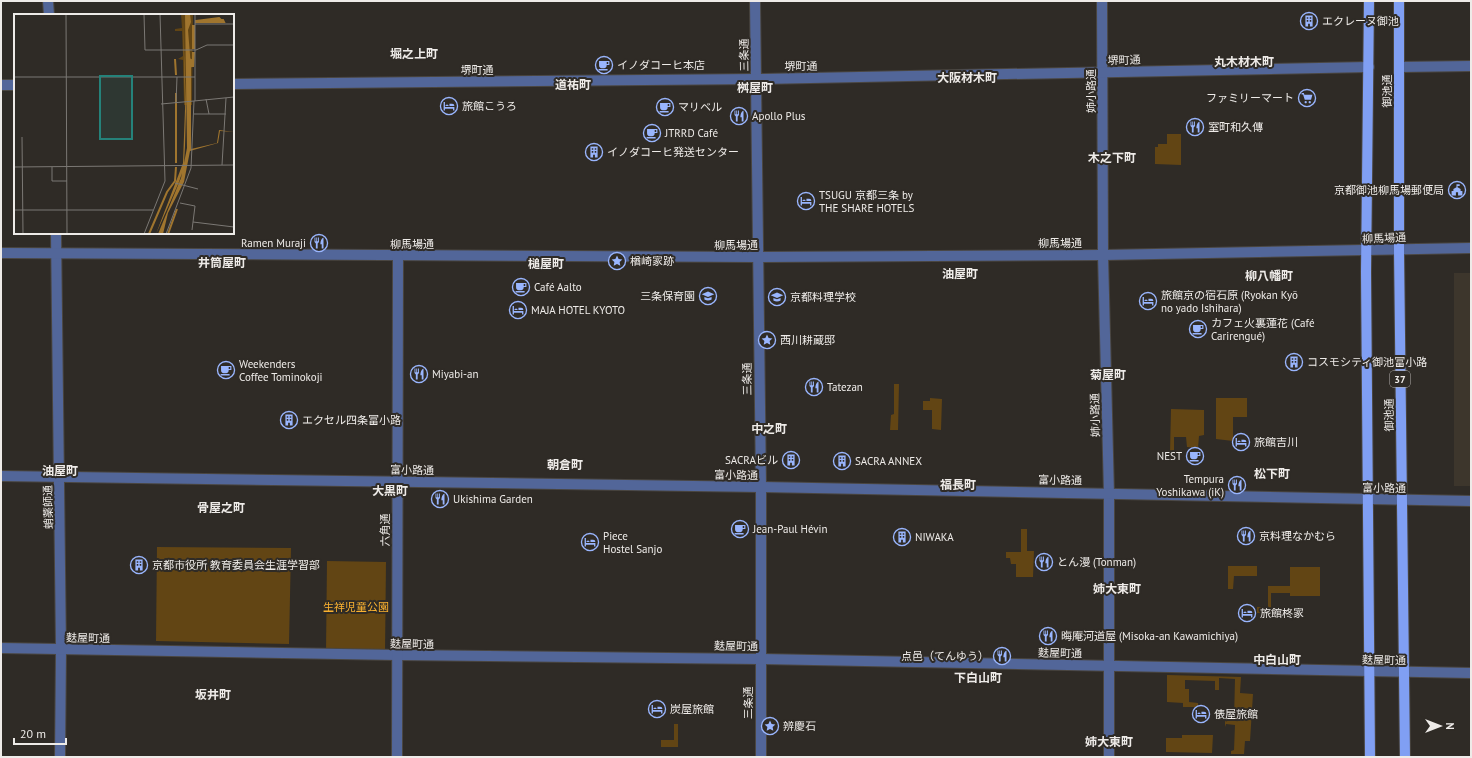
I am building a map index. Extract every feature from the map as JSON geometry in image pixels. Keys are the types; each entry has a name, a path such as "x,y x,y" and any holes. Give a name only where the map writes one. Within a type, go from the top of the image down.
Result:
{"main road":[{"name":"御池通","path":"1369,1 1366,251 1370,757"},
{"name":"御池通","path":"1399,1 1399,250 1405,757"}],"street":[{"path":"48,1 49,14"},
{"name":"三条通","path":"755,1 761,487 761,757"},
{"name":"姉小路通","path":"1102,1 1104,255 1109,494 1109,757"},
{"path":"1399,67 1471,66"},
{"name":"堺町通","path":"234,84 756,79 1369,67"},
{"path":"1,85 14,85"},
{"name":"蛸薬師通","path":"56,234 61,650 60,757"},
{"name":"柳馬場通","path":"1,253 757,257 1104,255 1471,248"},
{"name":"六角通","path":"396,757 398,256"},
{"name":"富小路通","path":"1,476 761,487 1471,501"},
{"name":"麩屋町通","path":"1,648 397,656 760,658 1471,673"}],"shaded area":[{"path":"1454,273 1471,273 1471,486 1454,486"}],"green space":[{"path":"1167,134 1181,134 1181,165 1155,164 1155,147 1158,147 1158,144 1167,144"},
{"path":"894,384 899,384 898,430 890,430 891,415 894,414"},
{"path":"930,398 942,399 941,430 932,429 932,410 923,410 923,401 930,401"},
{"path":"1216,398 1247,398 1247,417 1233,417 1233,441 1216,439"},
{"path":"1171,409 1204,410 1204,435 1199,436 1198,448 1187,447 1186,437 1174,437 1174,453 1170,453"},
{"path":"1021,529 1027,529 1027,551 1034,551 1033,577 1016,577 1016,564 1011,564 1010,558 1006,558 1006,552 1021,552"},
{"path":"157,547 291,548 289,644 156,641"},
{"name":"生祥児童公園","path":"327,561 386,562 385,653 326,652"},
{"path":"1228,566 1257,566 1257,576 1234,576 1233,589 1228,589"},
{"path":"1290,567 1320,567 1320,596 1290,596 1290,593 1271,593 1271,613 1257,613 1257,607 1268,607 1268,586 1290,586"},
{"path":"1167,675 1241,677 1240,693 1253,694 1250,741 1245,741 1244,754 1231,754 1231,751 1234,750 1235,725 1226,724 1225,727 1225,720 1234,720 1235,679 1219,678 1219,690 1215,690 1215,681 1185,680 1185,689 1189,689 1189,702 1198,703 1198,707 1183,707 1183,703 1167,702"},
{"path":"674,724 678,724 678,747 661,747 661,740 674,740"},
{"path":"1182,735 1213,735 1212,753 1166,752 1166,738 1182,738"}],"place":[{"name":"エクレーヌ御池","path":"1309,21"},
{"name":"イノダコーヒ本店","path":"604,65"},
{"name":"ファミリーマート","path":"1307,98"},
{"name":"旅館こうろ","path":"449,106"},
{"name":"マリベル","path":"665,107"},
{"name":"Apollo Plus","path":"739,116"},
{"name":"室町和久傳","path":"1195,127"},
{"name":"JTRRD Café","path":"652,133"},
{"name":"イノダコーヒ発送センター","path":"594,152"},
{"name":"京都御池柳馬場郵便局","path":"1457,190"},
{"name":"TSUGU 京都三条 by THE SHARE HOTELS","path":"806,201"},
{"name":"Ramen Muraji","path":"319,243"},
{"name":"楢崎家跡","path":"617,261"},
{"name":"Café Aalto","path":"521,287"},
{"name":"三条保育園","path":"708,296"},
{"name":"京都料理学校","path":"777,297"},
{"name":"旅館京の宿石原 (Ryokan Kyō no yado Ishihara)","path":"1148,301"},
{"name":"MAJA HOTEL KYOTO","path":"518,310"},
{"name":"カフェ火裏蓮花 (Café Carirengué)","path":"1198,329"},
{"name":"西川耕蔵邸","path":"767,340"},
{"name":"コスモシティ御池富小路","path":"1294,362"},
{"name":"Weekenders Coffee Tominokoji","path":"226,370"},
{"name":"Miyabi-an","path":"419,374"},
{"name":"Tatezan","path":"814,387"},
{"name":"エクセル四条富小路","path":"289,420"},
{"name":"旅館吉川","path":"1241,442"},
{"name":"NEST","path":"1195,456"},
{"name":"SACRAビル","path":"791,460"},
{"name":"SACRA ANNEX","path":"842,461"},
{"name":"Tempura Yoshikawa (iK)","path":"1237,485"},
{"name":"Ukishima Garden","path":"440,499"},
{"name":"Jean-Paul Hévin","path":"740,529"},
{"name":"京料理なかむら","path":"1246,536"},
{"name":"NIWAKA","path":"902,537"},
{"name":"Piece Hostel Sanjo","path":"590,542"},
{"name":"とん漫 (Tonman)","path":"1044,562"},
{"name":"京都市役所 教育委員会生涯学習部","path":"139,565"},
{"name":"旅館柊家","path":"1247,613"},
{"name":"晦庵河道屋 (Misoka-an Kawamichiya)","path":"1048,636"},
{"name":"点邑（てんゆう）","path":"1002,656"},
{"name":"炭屋旅館","path":"657,709"},
{"name":"俵屋旅館","path":"1201,714"},
{"name":"辨慶石","path":"770,726"}],"district":[{"name":"堀之上町","path":"414,53"},
{"name":"丸木材木町","path":"1244,61"},
{"name":"大阪材木町","path":"967,77"},
{"name":"道祐町","path":"573,84"},
{"name":"桝屋町","path":"755,87"},
{"name":"木之下町","path":"1112,157"},
{"name":"井筒屋町","path":"222,262"},
{"name":"槌屋町","path":"546,263"},
{"name":"油屋町","path":"960,273"},
{"name":"柳八幡町","path":"1269,275"},
{"name":"菊屋町","path":"1108,374"},
{"name":"中之町","path":"769,428"},
{"name":"朝倉町","path":"565,464"},
{"name":"油屋町","path":"60,470"},
{"name":"松下町","path":"1272,473"},
{"name":"福長町","path":"958,484"},
{"name":"大黒町","path":"390,490"},
{"name":"骨屋之町","path":"221,507"},
{"name":"姉大東町","path":"1117,588"},
{"name":"中白山町","path":"1277,659"},
{"name":"下白山町","path":"978,677"},
{"name":"坂井町","path":"213,694"},
{"name":"姉大東町","path":"1109,741"}]}
